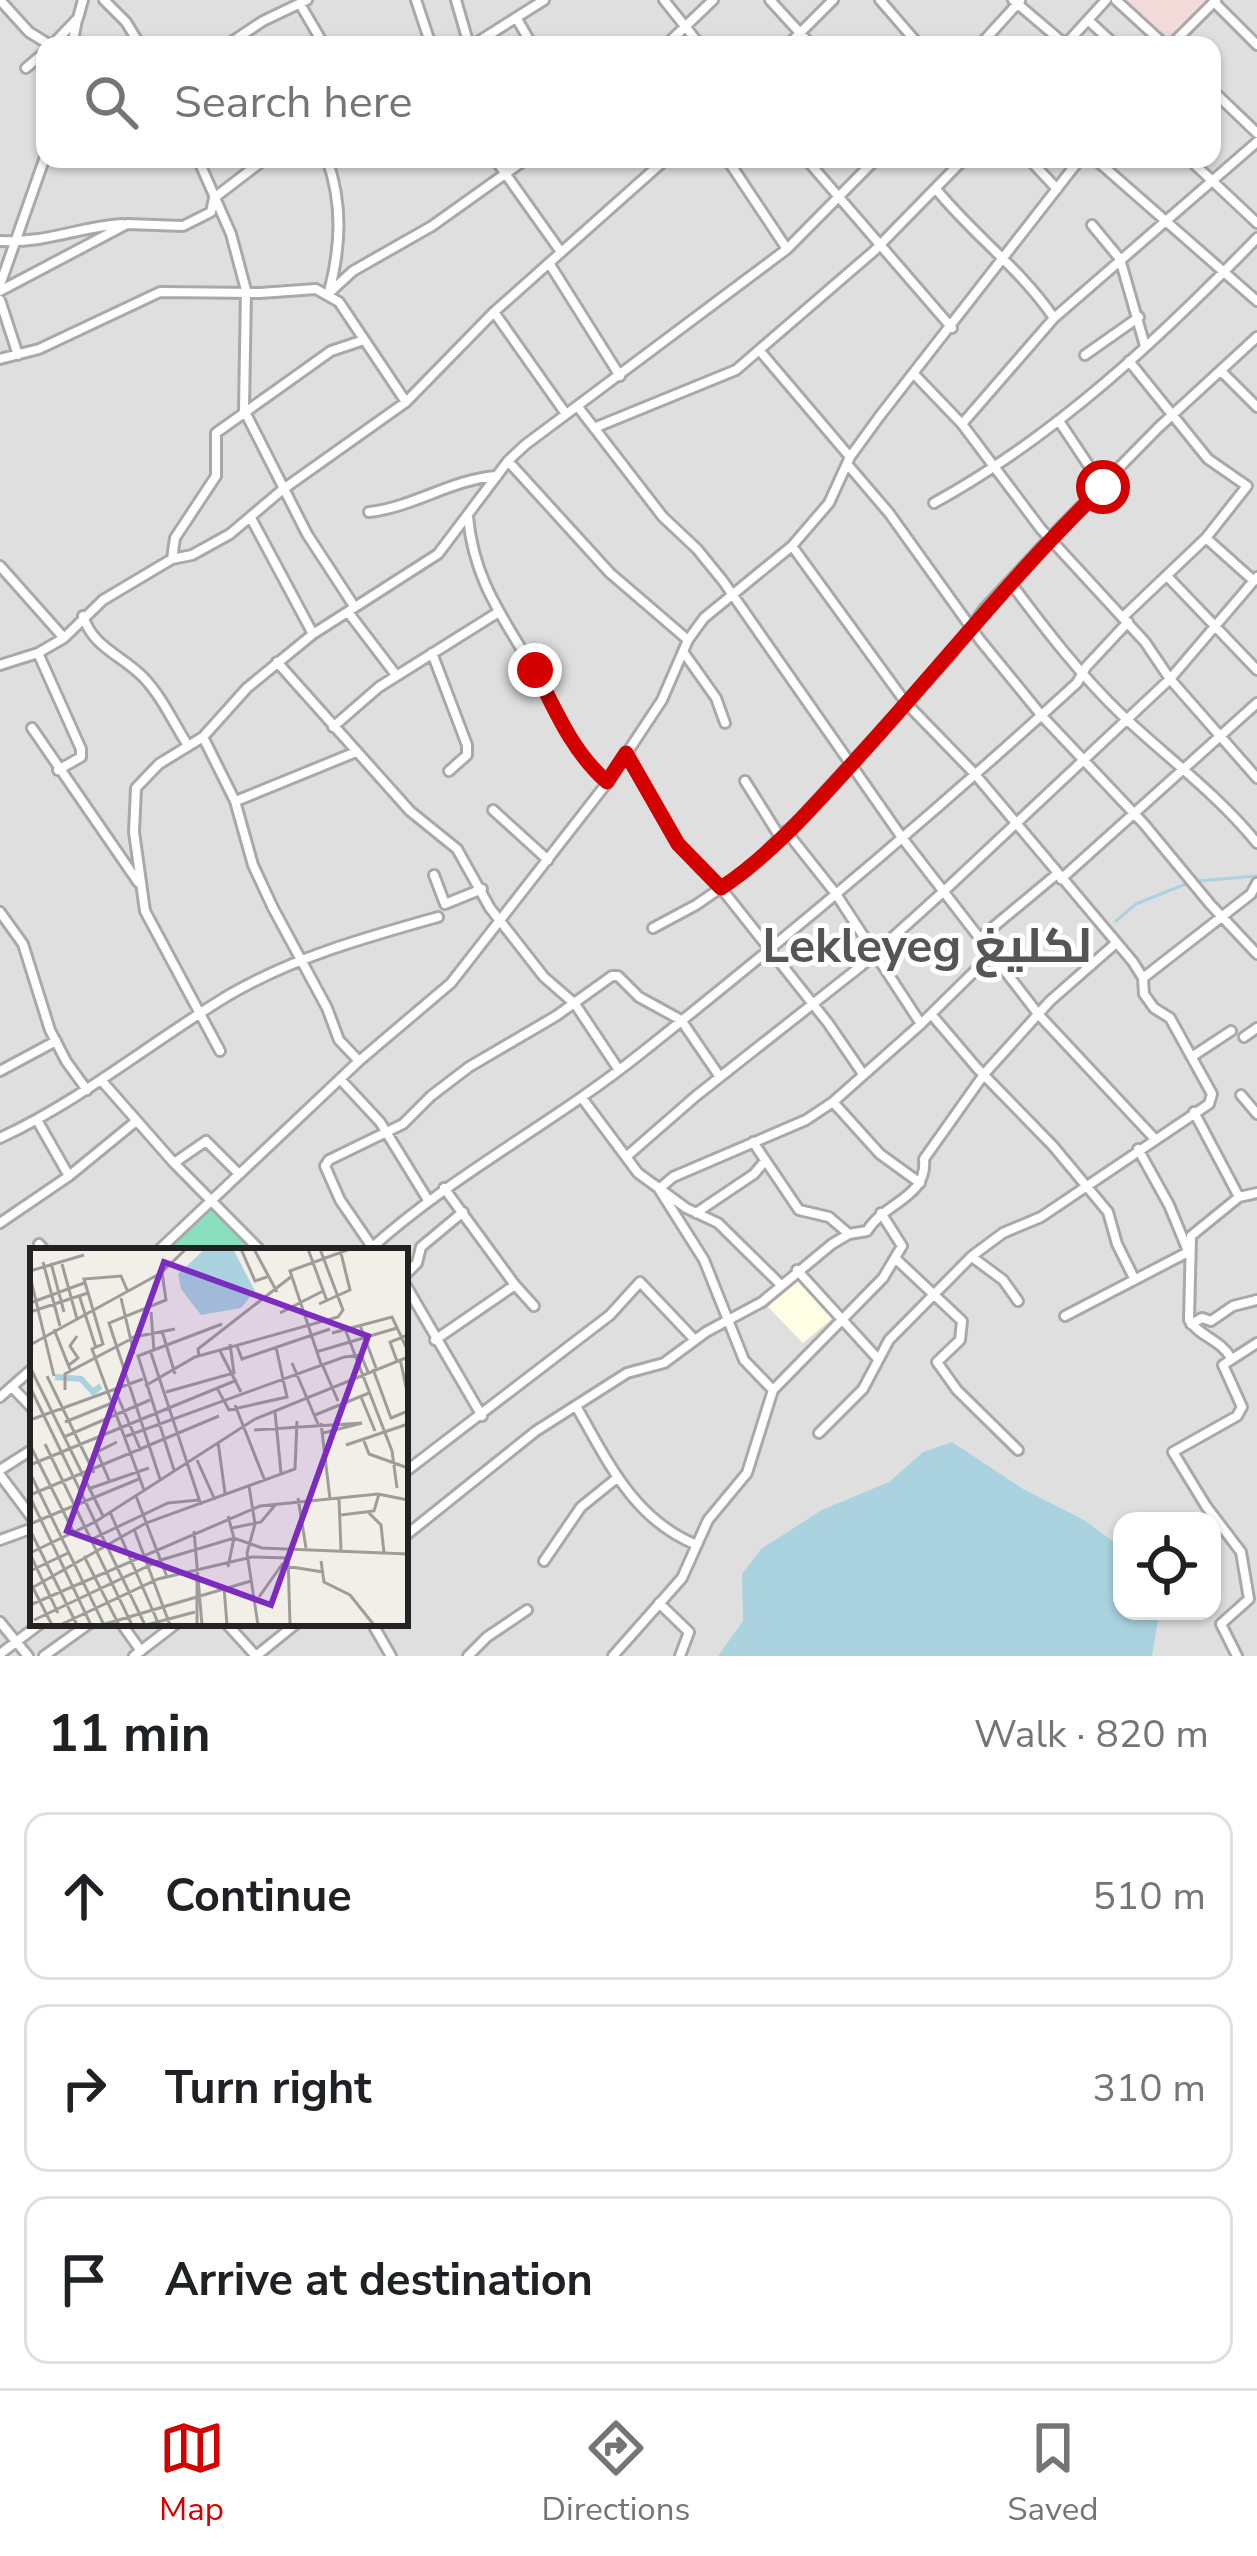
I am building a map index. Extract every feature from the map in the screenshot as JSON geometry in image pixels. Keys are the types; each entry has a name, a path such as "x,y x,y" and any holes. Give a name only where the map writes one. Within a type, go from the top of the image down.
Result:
{"street":[{"path":"0,0 36,37"},
{"path":"75,36 83,0"},
{"path":"104,0 135,36"},
{"path":"279,0 288,8"},
{"path":"416,0 428,36"},
{"path":"456,0 468,36"},
{"path":"487,36 544,0"},
{"path":"664,0 694,36"},
{"path":"676,36 713,0"},
{"path":"770,0 804,36"},
{"path":"798,36 833,0"},
{"path":"880,0 911,36"},
{"path":"1073,36 1106,0"},
{"path":"1116,0 1158,36"},
{"path":"988,36 1017,1 1055,36"},
{"path":"1178,36 1215,1 1257,45"},
{"path":"242,36 304,2 320,36"},
{"path":"60,36 78,18"},
{"path":"517,19 527,36"},
{"path":"1088,20 1105,36"},
{"path":"26,68 36,59"},
{"path":"1221,98 1257,133"},
{"path":"962,424 1054,318 1257,142"},
{"path":"0,288 41,168"},
{"path":"202,168 231,234 246,290 244,410 282,490 351,609 396,675"},
{"path":"0,241 38,242 97,225 183,226 211,212 214,199 254,168"},
{"path":"329,168 340,214 338,260 329,293"},
{"path":"503,168 561,253"},
{"path":"329,293 353,271 432,226 515,168"},
{"path":"0,664 38,653 64,638 83,616 172,559 192,555 252,520 282,490 406,402 494,312 656,168"},
{"path":"733,168 787,249"},
{"path":"814,168 952,328"},
{"path":"220,1051 145,910 139,884 136,788 159,764 203,737 277,662 313,634 438,554 508,461 787,249 868,168"},
{"path":"594,428 736,370 879,246 956,168"},
{"path":"1038,168 1058,189"},
{"path":"161,1248 359,1061 451,983 607,782 662,700 688,640 704,617 792,546 829,503 849,461 1073,168"},
{"path":"1105,168 1257,301"},
{"path":"1199,168 1257,223"},
{"path":"936,189 1020,272 1054,318"},
{"path":"0,288 127,224"},
{"path":"1092,225 1120,259 1145,346"},
{"path":"934,503 994,470 1059,421 1257,238"},
{"path":"549,263 620,376"},
{"path":"0,359 160,292 316,289 339,302 406,402"},
{"path":"0,300 18,355"},
{"path":"494,312 566,414"},
{"path":"1085,355 1139,317"},
{"path":"653,928 747,871 851,765 1050,538 1171,416 1257,338"},
{"path":"172,559 175,538 216,476 215,434 332,350 362,341"},
{"path":"760,351 1042,716 1257,954"},
{"path":"374,1248 444,1187 619,1070 903,839 1042,716 1125,620 1206,538 1246,486 1208,459 1129,361"},
{"path":"1221,371 1257,407"},
{"path":"914,374 962,424 1050,538 1257,778"},
{"path":"578,406 663,517 697,548 903,839 1039,1015 1154,1138"},
{"path":"1059,421 1103,487"},
{"path":"508,461 594,556 688,640"},
{"path":"368,512 392,510 476,477 497,476"},
{"path":"468,512 479,570 497,613 535,670 567,737 586,764 607,782"},
{"path":"252,520 313,634"},
{"path":"626,1157 812,1002 833,990 1170,679 1255,579 1206,538"},
{"path":"792,546 906,703 974,773 1143,978 1144,994 1170,1018 1213,1094 1208,1104 1038,1219 1003,1232 972,1256 889,1340 862,1389 819,1433"},
{"path":"0,566 64,638"},
{"path":"1167,576 1257,670"},
{"path":"1010,582 1082,674 1234,815 1257,843"},
{"path":"333,727 396,675 497,613"},
{"path":"83,616 100,646 142,676 187,744"},
{"path":"684,652 716,698 725,723"},
{"path":"38,653 81,749 81,757 58,770"},
{"path":"432,653 467,745 467,755 449,771"},
{"path":"277,662 410,811 457,849 501,922 544,977 575,1004 619,1070"},
{"path":"980,938 1136,815 1257,703"},
{"path":"32,728 139,884"},
{"path":"203,737 236,801 253,865 339,1040 359,1061"},
{"path":"236,801 356,752"},
{"path":"626,753 678,844 721,888 863,1074"},
{"path":"745,781 783,834 836,894 921,1024"},
{"path":"493,810 548,860"},
{"path":"434,875 445,904 482,890"},
{"path":"1143,978 1251,894 1257,883"},
{"path":"0,912 22,944 56,1041 87,1090"},
{"path":"0,1138 87,1090 199,1014 267,975 438,917"},
{"path":"408,1534 536,1431 627,1373 664,1363 694,1340 762,1302 797,1270 849,1234 867,1231 881,1212 904,1201 920,1183 924,1160 985,1073 1115,944"},
{"path":"659,1189 673,1177 806,1120 832,1102 992,954"},
{"path":"371,1248 325,1166 403,1124 469,1067 618,976 639,997 681,1020 720,1077"},
{"path":"931,1014 1108,1212 1134,1278"},
{"path":"1244,1036 1257,1028"},
{"path":"1193,1055 1231,1031"},
{"path":"0,1071 56,1041"},
{"path":"340,1079 387,1131 428,1200"},
{"path":"100,1080 258,1248"},
{"path":"1241,1095 1257,1114"},
{"path":"582,1098 638,1173 718,1223 780,1284"},
{"path":"832,1102 880,1154 920,1183"},
{"path":"1194,1112 1239,1197"},
{"path":"37,1120 69,1176"},
{"path":"0,1223 69,1176 135,1122"},
{"path":"174,1163 206,1141 238,1173"},
{"path":"754,1142 799,1210 829,1217 849,1234"},
{"path":"1138,1149 1189,1252"},
{"path":"696,1213 764,1162"},
{"path":"444,1187 514,1286 534,1306"},
{"path":"659,1189 699,1250 746,1364 773,1390"},
{"path":"1191,1324 1189,1252 1196,1230 1239,1197 1257,1192"},
{"path":"408,1276 421,1246 463,1212"},
{"path":"613,1656 682,1578 708,1520 753,1461 773,1390 896,1259 902,1246 881,1212"},
{"path":"1065,1316 1189,1252"},
{"path":"972,1256 1003,1280 1018,1301"},
{"path":"896,1259 962,1321 960,1340 937,1362 957,1390 1018,1450"},
{"path":"797,1270 878,1359"},
{"path":"408,1470 610,1315 640,1282 694,1340"},
{"path":"408,1286 482,1416"},
{"path":"435,1340 514,1286"},
{"path":"1191,1324 1203,1318 1211,1321 1233,1306 1257,1300"},
{"path":"1191,1324 1216,1339 1231,1358"},
{"path":"1250,1599 1241,1552 1173,1452 1220,1428 1243,1407 1223,1365 1257,1342"},
{"path":"0,1397 30,1371"},
{"path":"12,1387 30,1406"},
{"path":"576,1406 617,1478 652,1519 671,1535 697,1545"},
{"path":"30,1451 0,1473 30,1518"},
{"path":"544,1561 581,1507 617,1478"},
{"path":"0,1540 30,1525"},
{"path":"1237,1656 1221,1624 1250,1599 1257,1584"},
{"path":"659,1603 688,1633 680,1656"},
{"path":"468,1656 527,1610"},
{"path":"0,1622 28,1656"},
{"path":"0,1654 37,1626"},
{"path":"44,1656 86,1626"},
{"path":"124,1626 137,1653 173,1626"},
{"path":"229,1626 256,1656 293,1626"},
{"path":"374,1626 392,1656"}],"shaded area":[{"path":"0,0 1257,0 1257,1656 0,1656"},
{"path":"1119,0 1210,0 1175,36 1158,36"},
{"path":"799,1276 834,1317 803,1343 768,1307"}],"green space":[{"path":"211,1207 253,1248 169,1248"}],"water":[{"path":"952,1442 1113,1541 1113,1620 1158,1620 1152,1656 718,1656 743,1621 742,1574 761,1549 822,1510 889,1482 923,1452"}],"waterway":[{"path":"1197,881 1257,876"},
{"path":"1116,921 1136,904 1188,883"}],"district":[{"name":"Lekleyeg لكليغ","path":"927,945"}],"route":[{"path":"535,670 567,737 586,764 607,782 626,753 678,844 721,888 747,871 801,818 952,653 984,609 1103,487"}]}
